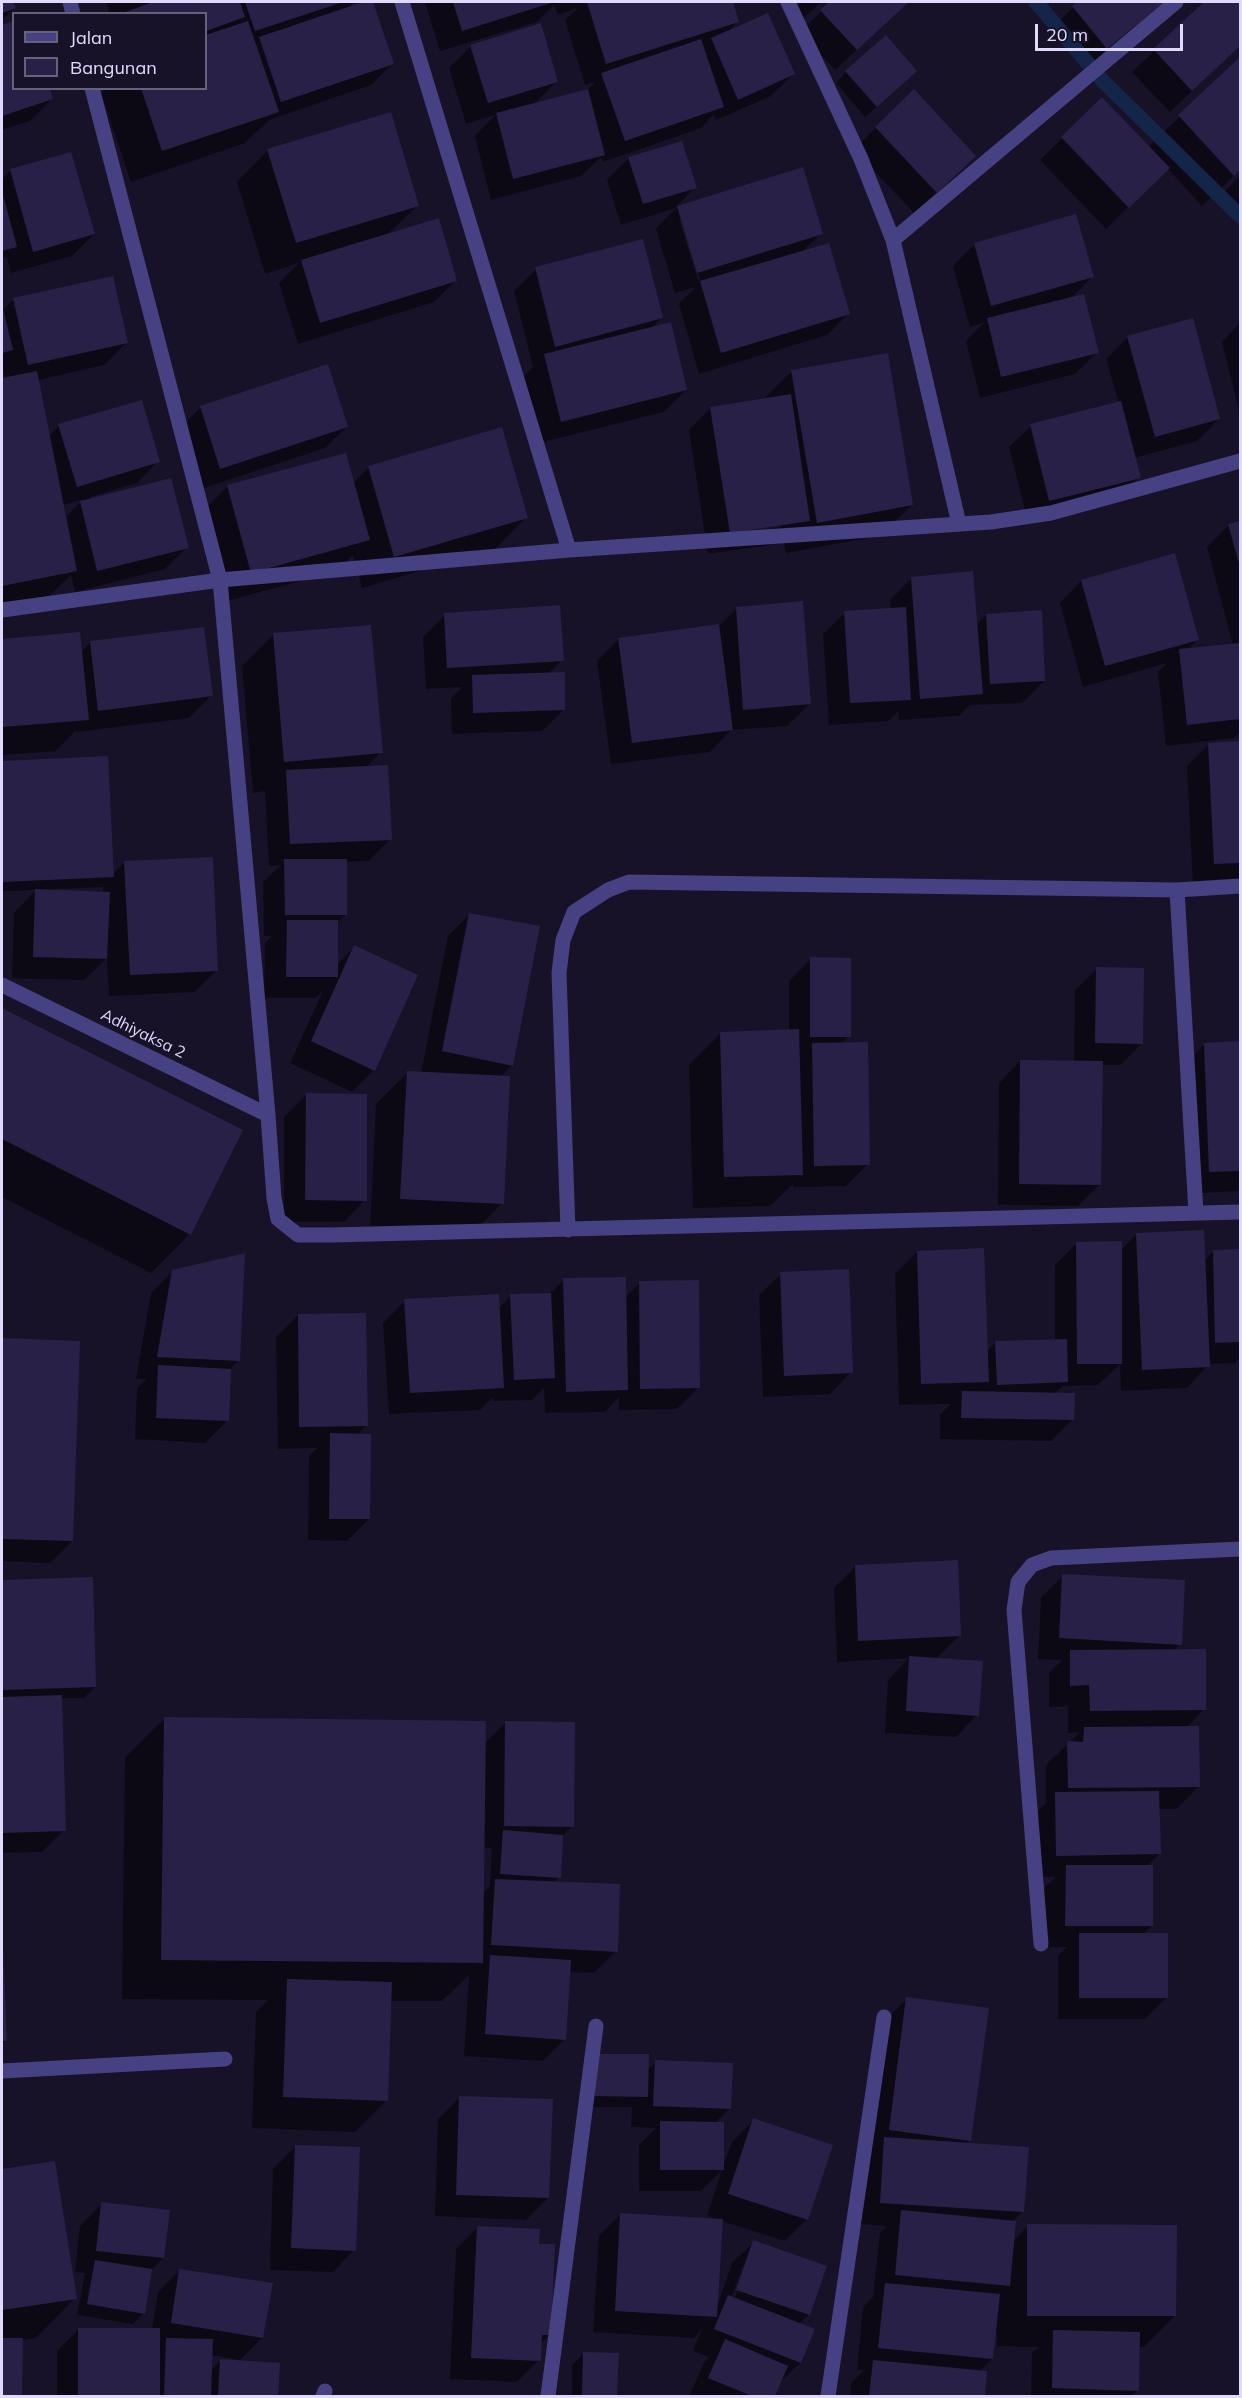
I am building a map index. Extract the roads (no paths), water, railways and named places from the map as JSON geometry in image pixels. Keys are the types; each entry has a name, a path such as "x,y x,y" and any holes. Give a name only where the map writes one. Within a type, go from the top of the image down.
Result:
{"street":[{"path":"402,2 569,549"},
{"path":"788,2 861,159 893,240 959,524"},
{"path":"893,240 1176,2"},
{"path":"93,90 220,580 268,1115 273,1198 278,1219 298,1235 1240,1212"},
{"path":"2,610 220,580 569,549 991,522 1051,513 1240,461"},
{"path":"568,1230 559,973 563,940 574,912 608,890 629,882 1177,890 1240,886"},
{"path":"1177,890 1196,1213"},
{"name":"Adhiyaksa 2","path":"2,985 268,1115"},
{"path":"1041,1944 1014,1610 1018,1582 1032,1565 1051,1558 1240,1549"},
{"path":"828,2397 884,2017"},
{"path":"548,2397 596,2026"},
{"path":"2,2071 225,2059"}],"waterway":[{"path":"1036,2 1102,80 1240,216"}]}
